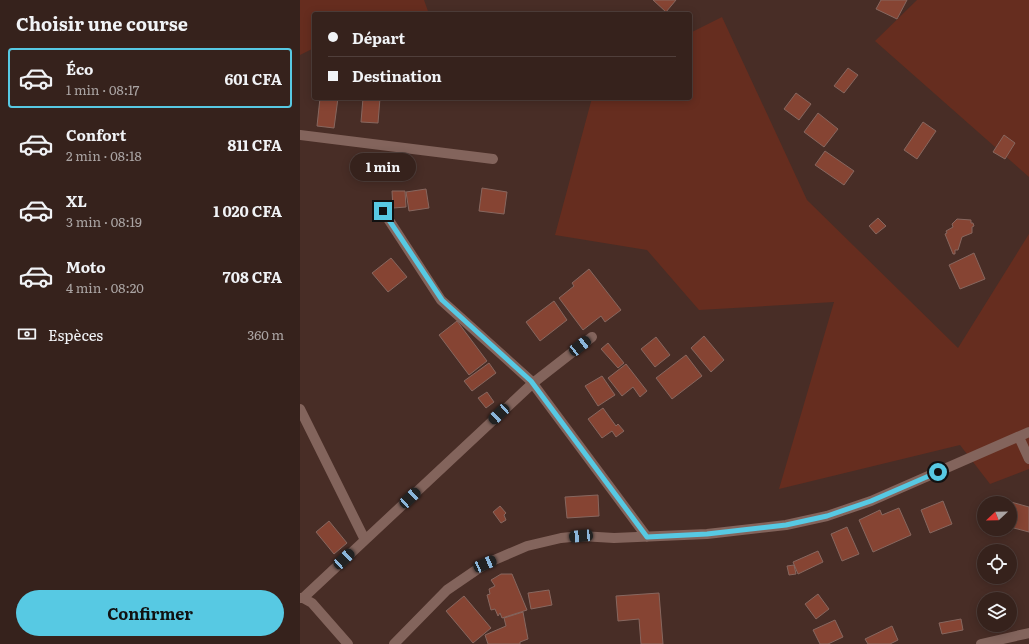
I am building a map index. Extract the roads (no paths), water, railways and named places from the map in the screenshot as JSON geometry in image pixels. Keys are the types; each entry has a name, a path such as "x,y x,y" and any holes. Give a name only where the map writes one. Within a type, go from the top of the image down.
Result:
{"street":[{"path":"300,135 493,159"},
{"path":"383,211 442,300 533,383 647,537"},
{"path":"348,644 312,603 301,598 533,383 592,337"},
{"path":"300,409 365,540"},
{"path":"394,644 447,590 485,564 527,546 561,538 581,536 614,538 715,533 786,525 827,516 871,501 1029,432"},
{"path":"1019,437 1029,459"},
{"path":"981,644 1029,633"}]}
